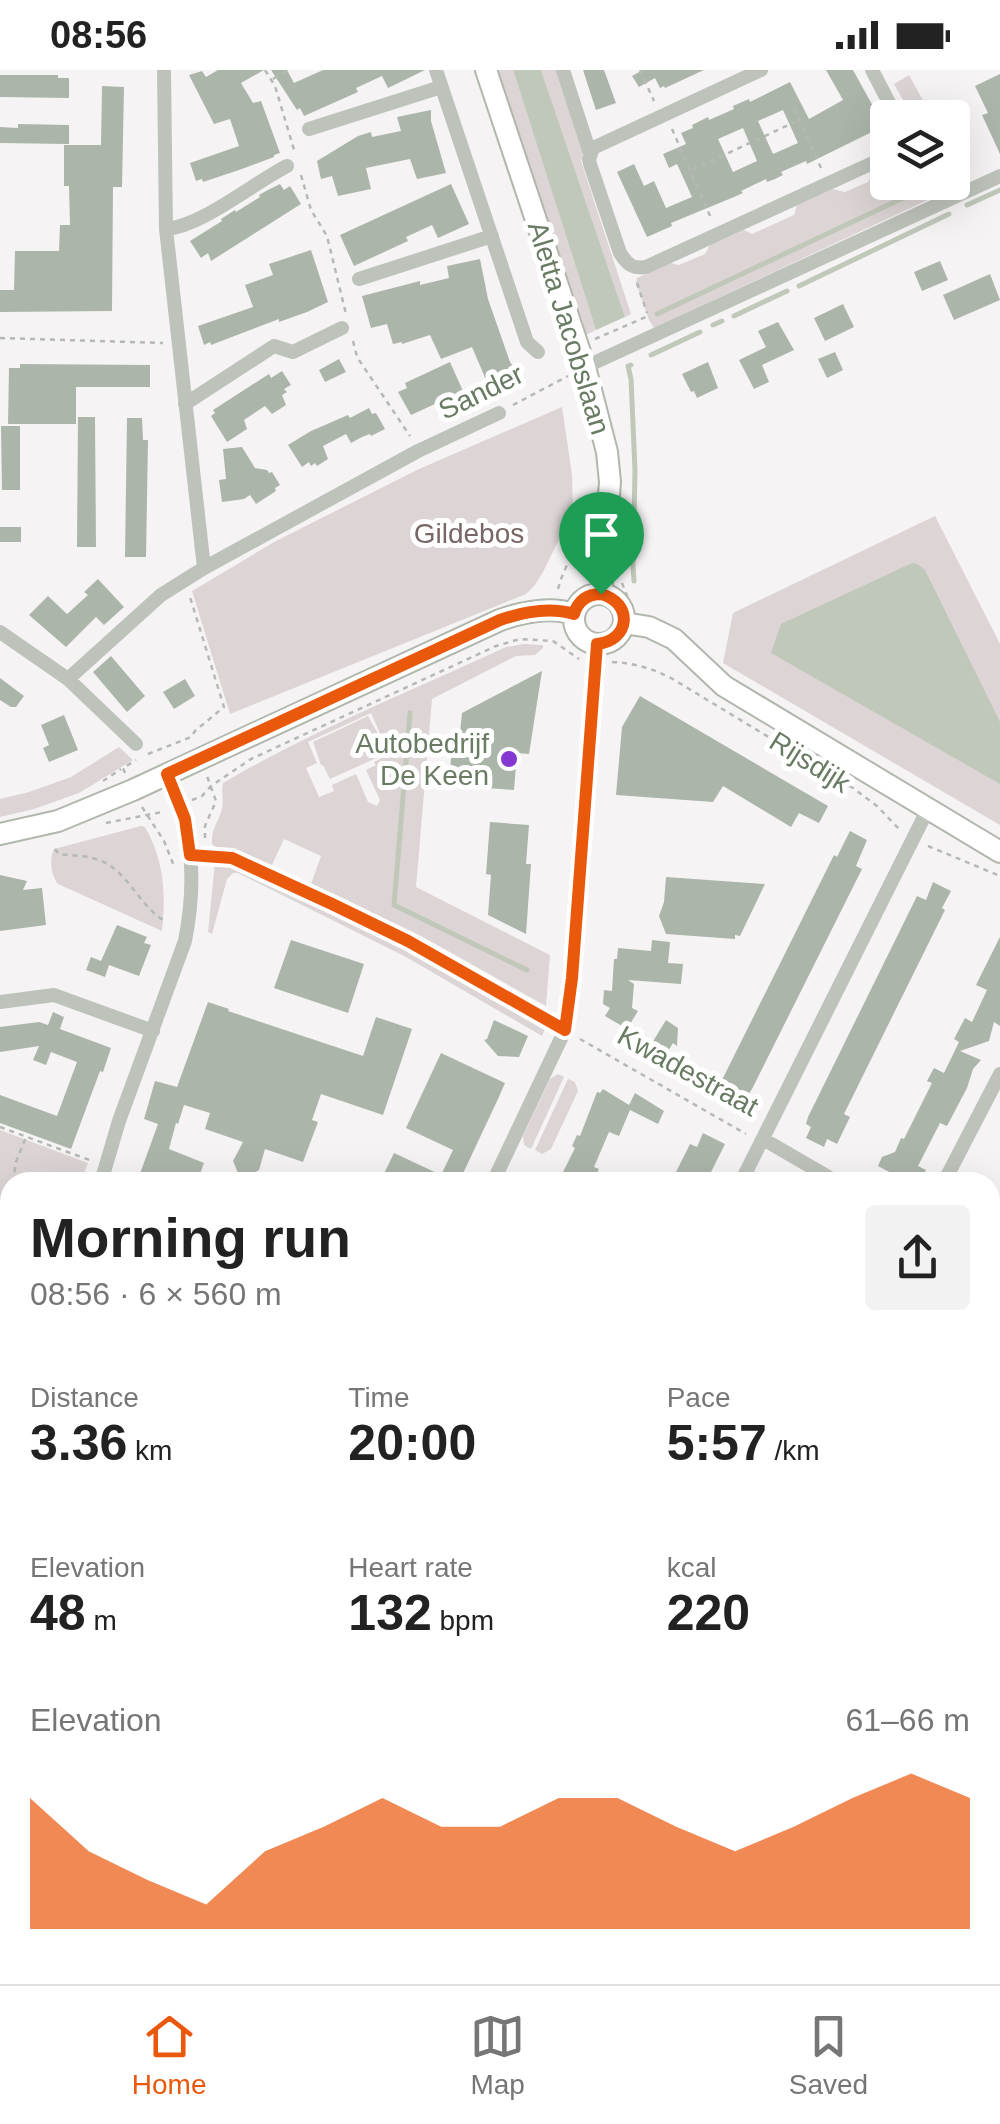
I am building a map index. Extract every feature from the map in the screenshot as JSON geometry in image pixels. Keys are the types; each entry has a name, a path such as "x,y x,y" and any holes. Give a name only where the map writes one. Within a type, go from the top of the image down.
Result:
{"main road":[{"name":"Aletta Jacobslaan","path":"486,70 586,367 607,452 610,475 601,594"},
{"path":"601,594 618,603 624,623 606,644 581,638 573,623 582,600 601,594"},
{"path":"0,834 58,821 500,620 540,611 574,614"},
{"name":"Rijsdijk","path":"624,623 649,627 674,639 724,686 1000,852"}],"street":[{"path":"164,70 166,229 204,568"},
{"path":"436,70 527,342 538,352"},
{"path":"562,70 620,253 634,267 646,267 870,164"},
{"path":"590,153 598,144 761,70"},
{"path":"872,70 888,100"},
{"path":"310,130 442,87"},
{"path":"166,229 190,224 288,166"},
{"path":"586,367 1000,176"},
{"path":"359,279 492,236"},
{"path":"185,404 274,346 293,352 346,326"},
{"name":"Sander","path":"68,679 161,595 204,568 418,451 499,412"},
{"path":"0,632 68,679 140,750"},
{"path":"498,1172 565,1030 597,644"},
{"path":"105,1172 185,941 190,912 190,855 181,804 167,774"},
{"path":"746,1172 928,809"},
{"path":"190,855 232,858 332,904"},
{"path":"0,1002 54,995 153,1031"},
{"path":"949,1172 1000,1074"},
{"name":"Kwadestraat","path":"762,1139 819,1172"}],"path":[{"path":"265,70 275,86 311,210 327,236 346,326"},
{"path":"271,80 288,70"},
{"path":"640,70 718,233"},
{"path":"794,109 828,183"},
{"path":"691,171 799,120"},
{"path":"634,267 656,336"},
{"path":"0,338 178,343"},
{"path":"353,341 357,358 418,451"},
{"name":"Sander","path":"499,412 586,367"},
{"path":"140,750 191,737 224,706 185,580"},
{"path":"181,804 202,796 251,759 496,646 520,639 553,640"},
{"name":"Rijsdijk","path":"613,662 654,669 671,678 853,788 913,838 1000,876"},
{"path":"146,816 164,841 174,866"},
{"path":"55,848 59,854 92,858 114,868 151,912 163,920"},
{"name":"Kwadestraat","path":"332,904 408,941 744,1133 762,1139"},
{"path":"0,1127 107,1167"},
{"path":"14,1172 26,1137"}],"green space":[{"path":"493,70 513,70 596,330 582,337"},
{"path":"541,70 558,70 584,149 581,161 631,314 625,317"},
{"path":"909,75 923,100 903,100 894,84"},
{"path":"870,179 870,200 928,200 654,328 637,278 670,263 679,265 705,254 710,245 744,230 752,234 794,215 797,205 833,189 845,192"},
{"name":"Gildebos","path":"562,407 573,511 543,572 526,594 230,714 192,591 276,541 419,469"},
{"path":"935,516 1000,644 1000,825 723,663 733,613"},
{"path":"543,645 535,655 516,656 432,699 416,887 550,955 546,1006 423,937 311,884 321,856 284,839 270,869 220,851 212,844 222,809 223,783 327,728 506,647","holes":["371,713 389,754 366,770 380,800 377,806 368,802 356,774 332,785 334,791 319,797 306,768 317,763 308,742"]},
{"path":"368,716 385,754 330,779 313,742"},
{"path":"119,747 133,760 79,793 0,817 0,799 71,777"},
{"path":"141,826 151,839 160,864 162,931 58,884 52,872 54,849"},
{"path":"215,862 237,866 411,947 547,1024 542,1036 406,957 238,873 227,879 212,934 208,932"},
{"path":"558,1074 564,1077 531,1149 524,1145 523,1136 550,1079"},
{"path":"568,1079 575,1082 578,1091 551,1149 542,1154 535,1150"},
{"path":"0,1130 88,1163 85,1172 0,1172"}],"shaded area":[{"path":"513,70 541,70 625,317 596,330"},
{"path":"912,563 925,570 1000,722 1000,784 771,653 781,624"}],"building":[{"path":"218,70 264,70 241,83 253,103 261,101 280,153 203,182 196,181 190,163 239,146 230,119 214,124 189,75 202,71 206,77"},
{"path":"271,70 287,70 294,83 323,70 425,70 388,88 382,76 356,88 358,92 304,116"},
{"path":"583,70 604,70 616,103 596,110"},
{"path":"643,70 704,70 660,88 655,78 639,87 632,76"},
{"path":"826,70 853,70 870,101 870,133 647,237 617,172 634,164 644,186 654,181 666,208 692,197 677,164 669,168 663,154 686,144 681,133 693,128 692,125 790,82 809,119 843,100","holes":["783,110 798,143 773,154 758,121","743,128 757,161 733,172 718,139"]},
{"path":"1000,74 1000,154 982,115 988,113 975,86"},
{"path":"0,75 69,78 69,98 0,97"},
{"path":"102,86 124,87 122,187 113,187 112,311 0,312 0,290 14,290 15,251 59,251 60,225 70,225 69,186 64,186 64,145 101,145"},
{"path":"431,110 446,173 417,179 410,159 366,168 371,189 338,196 332,176 321,179 317,161 358,136 401,131 397,117"},
{"path":"18,124 69,125 69,144 0,143 0,127 18,128"},
{"path":"280,184 284,190 290,186 301,204 211,261 208,253 201,258 190,241"},
{"path":"451,184 469,224 438,238 432,225 354,266 340,235"},
{"path":"311,250 328,302 204,345 198,326 253,307 245,285 273,275 269,264"},
{"path":"480,259 488,299 510,362 518,373 489,387 472,347 441,359 430,335 393,344 387,324 371,328 362,296 449,278 447,266"},
{"path":"940,261 948,280 922,291 914,272"},
{"path":"990,274 1000,300 954,320 943,295"},
{"path":"843,304 854,327 825,341 814,318"},
{"path":"778,322 794,350 762,365 769,382 754,389 739,360 766,347 758,331"},
{"path":"835,352 843,370 827,378 818,359"},
{"path":"339,359 346,372 325,382 319,370"},
{"path":"450,362 463,391 411,415 398,392 407,388 405,383"},
{"path":"708,362 718,388 697,398 682,374"},
{"path":"20,364 150,365 150,387 76,387 76,424 8,424 9,368 20,368"},
{"path":"282,371 291,385 282,395 286,405 272,414 265,406 244,420 247,429 227,442 211,416 213,410 269,374 271,378"},
{"path":"369,408 385,429 351,443 346,434 323,446 328,459 317,466 309,462 302,467 288,445 311,431"},
{"path":"78,417 95,417 96,547 77,547"},
{"path":"127,418 142,418 143,440 148,440 146,557 125,557"},
{"path":"1,426 20,426 20,490 2,490"},
{"path":"242,447 255,468 272,472 280,485 256,504 250,495 222,502 219,480 226,479 223,449"},
{"path":"0,527 21,527 21,542 0,542"},
{"path":"98,579 124,607 104,625 96,617 66,647 29,615 48,596 67,614 88,595 84,592"},
{"path":"111,656 145,696 127,712 93,672"},
{"path":"542,671 529,754 517,753 514,790 449,785 453,733 460,733 462,713"},
{"path":"0,678 24,696 16,707 0,700"},
{"path":"185,679 195,696 174,709 163,692"},
{"path":"640,696 828,806 819,823 799,813 791,827 723,786 713,802 616,795 622,727"},
{"path":"64,715 78,750 49,762 43,748 49,745 41,725"},
{"path":"490,822 529,825 526,864 531,864 526,934 488,915"},
{"path":"850,831 867,840 856,866 862,869 752,1089 748,1095 741,1092 736,1103 719,1095 725,1084 721,1082 834,855 837,857"},
{"path":"0,875 27,881 23,890 42,888 46,925 0,931"},
{"path":"666,877 765,884 735,939 666,934 659,916"},
{"path":"933,882 951,891 942,908 945,910 844,1114 850,1117 837,1144 827,1139 824,1147 806,1138 811,1127 806,1124 808,1117 917,896 926,900"},
{"path":"117,925 147,937 144,943 151,945 139,976 109,965 105,977 86,970 91,957 101,961"},
{"path":"1000,937 1000,1026 994,1022 989,1041 960,1051 981,1060 947,1126 940,1123 918,1166 925,1172 889,1172 878,1166 882,1157 895,1152 901,1138 904,1139 932,1083 927,1081 934,1068 944,1073 965,1018 972,1022 987,990 976,985"},
{"path":"291,940 364,964 348,1013 274,988"},
{"path":"652,940 670,942 668,963 683,964 681,984 628,980 634,984 632,1008 638,1011 627,1029 605,1016 610,1008 603,1004 604,990 612,991 618,948 651,951"},
{"path":"208,1002 363,1056 376,1017 412,1029 383,1115 321,1094 312,1120 318,1122 303,1162 265,1149 259,1170 238,1172 233,1161 243,1142 205,1129 210,1113 184,1105 169,1149 204,1163 201,1172 141,1172 158,1124 144,1119 155,1081 177,1087"},
{"path":"53,1012 64,1017 60,1029 111,1048 71,1149 0,1123 0,1095 57,1116 77,1062 51,1052 46,1065 33,1060 39,1046 0,1052 0,1027 39,1022 48,1025"},
{"path":"494,1020 528,1036 519,1057 498,1056 484,1040"},
{"path":"666,1020 678,1028 677,1046 673,1043 667,1053 652,1043"},
{"path":"441,1053 505,1083 464,1172 442,1172 453,1150 406,1128"},
{"path":"603,1089 629,1105 635,1093 664,1111 658,1124 630,1110 619,1136 609,1132 594,1167 598,1172 563,1172 597,1092"},
{"path":"703,1133 725,1144 711,1172 676,1172 690,1144 697,1147"},
{"path":"394,1153 435,1172 385,1172"}],"waterway":[{"path":"967,205 1000,190"},
{"path":"657,314 899,200"},
{"path":"799,286 949,214"},
{"path":"734,316 787,291"},
{"path":"713,325 722,321"},
{"path":"651,355 700,332"},
{"path":"631,365 628,366 635,470 634,581"},
{"path":"410,713 394,905 527,970"}],"place":[{"name":"Autobedrijf De Keen","path":"509,759"}],"route":[{"path":"601,594 618,603 624,623 614,639 597,644 565,1030 408,941 332,904 232,858 190,855 181,804 167,774 500,620 540,611 574,614 582,600 601,594"}]}
